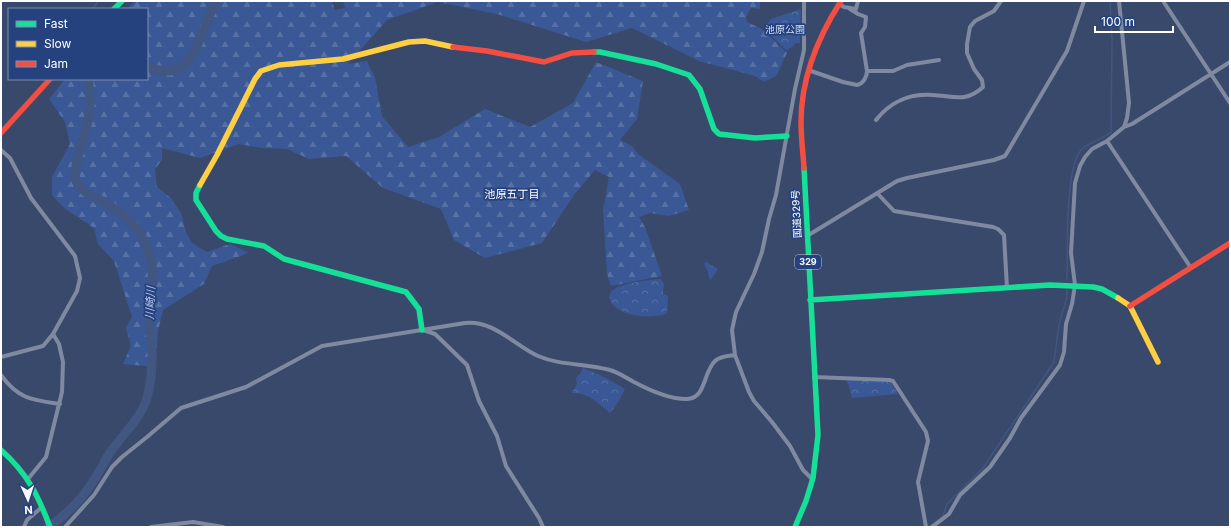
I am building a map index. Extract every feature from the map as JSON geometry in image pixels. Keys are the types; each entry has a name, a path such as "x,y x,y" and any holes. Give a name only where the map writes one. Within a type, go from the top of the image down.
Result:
{"main road":[{"name":"国道329号","path":"795,527 810,491 818,435 801,122 803,90 808,70 828,22 839,3"},
{"path":"422,330 419,309 406,292 284,258 264,246 227,239 216,231 196,200 198,187 217,155 254,79 261,71 279,65 347,58 414,41 431,42 461,49 487,51 544,62 572,53 600,52 656,64 689,75 700,89 714,129 720,134 755,138 787,136"},
{"path":"1,133 49,80"},
{"path":"1130,306 1230,243"},
{"path":"810,300 1050,285 1075,285 1102,289 1130,306 1158,362"},
{"path":"1,450 28,479 43,508 50,527"}],"street":[{"path":"805,1 804,50 795,89 776,195 762,252 754,274 736,312 732,325 735,355 754,401 790,446 803,470 812,480"},
{"path":"839,3 844,8 856,9 858,1"},
{"path":"876,120 891,105 904,98 933,95 954,98 969,96 976,93 983,87 982,80 974,69 967,53 970,27 975,21 994,11 1001,1"},
{"path":"806,236 878,194 897,181 994,160 1006,156 1067,51 1084,1"},
{"path":"1119,1 1129,103 1124,127"},
{"path":"1163,1 1230,103"},
{"path":"808,70 858,86 863,82 867,75 867,71 861,33 865,27 866,17 850,9"},
{"path":"867,71 893,71 907,65 939,60"},
{"path":"932,527 949,514 960,495 990,467 1022,418 1060,365 1064,352 1066,324 1072,304 1075,285 1071,253 1075,183 1080,166 1085,157 1092,149 1107,141 1124,127 1132,124 1230,62"},
{"path":"795,89 803,90"},
{"path":"1107,141 1191,268"},
{"path":"1,150 10,158 31,198 75,256 80,278 77,291 53,334 43,346 1,357"},
{"path":"878,194 894,211 998,229 1004,235 1007,288"},
{"path":"65,527 94,495 112,467 181,408 246,387 322,346 472,322 481,323 544,358 555,362 611,370 651,390 685,400 692,399 700,393 715,360 735,355"},
{"path":"422,330 435,334 467,365 479,401 497,436 506,466 539,518 543,527"},
{"path":"28,479 46,456 60,404 64,362 59,344 53,334"},
{"path":"1,375 10,387 22,396 37,401 60,404"},
{"path":"814,376 893,381 926,432 928,441 918,482 926,526"},
{"path":"24,527 26,520 43,508"},
{"path":"151,527 193,522 223,527"}],"green space":[{"path":"135,1 332,1 335,10 345,8 343,1 760,1 760,9 751,8 746,17 747,22 762,29 787,53 776,76 764,82 755,76 699,61 632,28 586,42 497,14 438,2 387,20 348,64 367,61 375,78 382,116 408,147 439,137 485,109 530,127 573,103 596,62 643,81 637,119 620,140 632,146 638,154 680,184 689,210 669,216 650,213 639,217 645,227 662,276 611,286 607,274 603,210 609,177 595,170 574,195 542,243 485,258 454,240 441,209 383,188 346,156 309,159 287,149 262,148 239,144 200,158 162,148 162,160 155,169 157,187 171,198 181,213 186,232 192,243 207,252 230,244 249,253 212,266 204,284 163,310 158,331 155,367 123,364 131,346 126,328 132,317 114,261 98,244 94,228 64,208 52,195 52,177 70,144 65,122 49,99 64,80 148,80 148,8 128,8"},
{"name":"池原公園","path":"801,9 800,43 796,43 787,51 764,29 771,19"},
{"path":"706,262 718,269 710,281 704,264"},
{"path":"660,279 664,283 663,294 668,296 667,314 654,316 632,315 614,306 609,298 611,292 620,286 634,282"},
{"path":"583,368 604,377 625,389 610,413 588,396 572,393 577,384 576,377 580,374"},
{"path":"847,380 888,382 891,383 898,394 852,398"}],"waterway":[{"path":"94,8 98,1"},
{"name":"川崎川","path":"148,66 165,71 176,69 185,64 198,45 217,1"},
{"path":"1067,280 1068,212 1072,173 1076,159 1082,149 1111,132 1112,41 1110,1"},
{"name":"川崎川","path":"48,527 68,512 84,494 109,454 133,424 146,400 149,390 151,371 152,345 148,306 152,285 152,272 151,259 147,247 141,235 128,219 107,203 86,192 78,185 76,180 75,174 77,159 90,110 88,80"},
{"path":"928,527 943,516 947,504 983,468 1054,362 1059,324 1067,297 1067,290"}],"traffic: fast":[{"path":"115,8 122,1"},
{"path":"594,52 656,64 689,75 700,89 714,129 719,134 755,138 787,136"},
{"path":"795,527 806,501 813,478 818,435 804,168"},
{"path":"200,185 196,193 196,200 216,231 221,236 227,239 264,246 284,259 406,292 419,309 422,330"},
{"path":"810,300 1050,285 1093,287 1102,289 1118,298"},
{"path":"1,450 18,467 31,485 50,527"}],"traffic: slow":[{"path":"200,185 217,155 255,79 261,71 279,65 343,59 409,42 425,41 453,47"},
{"path":"1118,298 1130,306 1158,362"}],"traffic: jam":[{"path":"804,168 801,122 804,90 812,58 825,29 841,1"},
{"path":"453,47 487,51 544,62 572,53 594,52"},
{"path":"1,133 49,80"},
{"path":"1130,306 1230,243"}],"district":[{"name":"池原五丁目","path":"512,194"}]}
